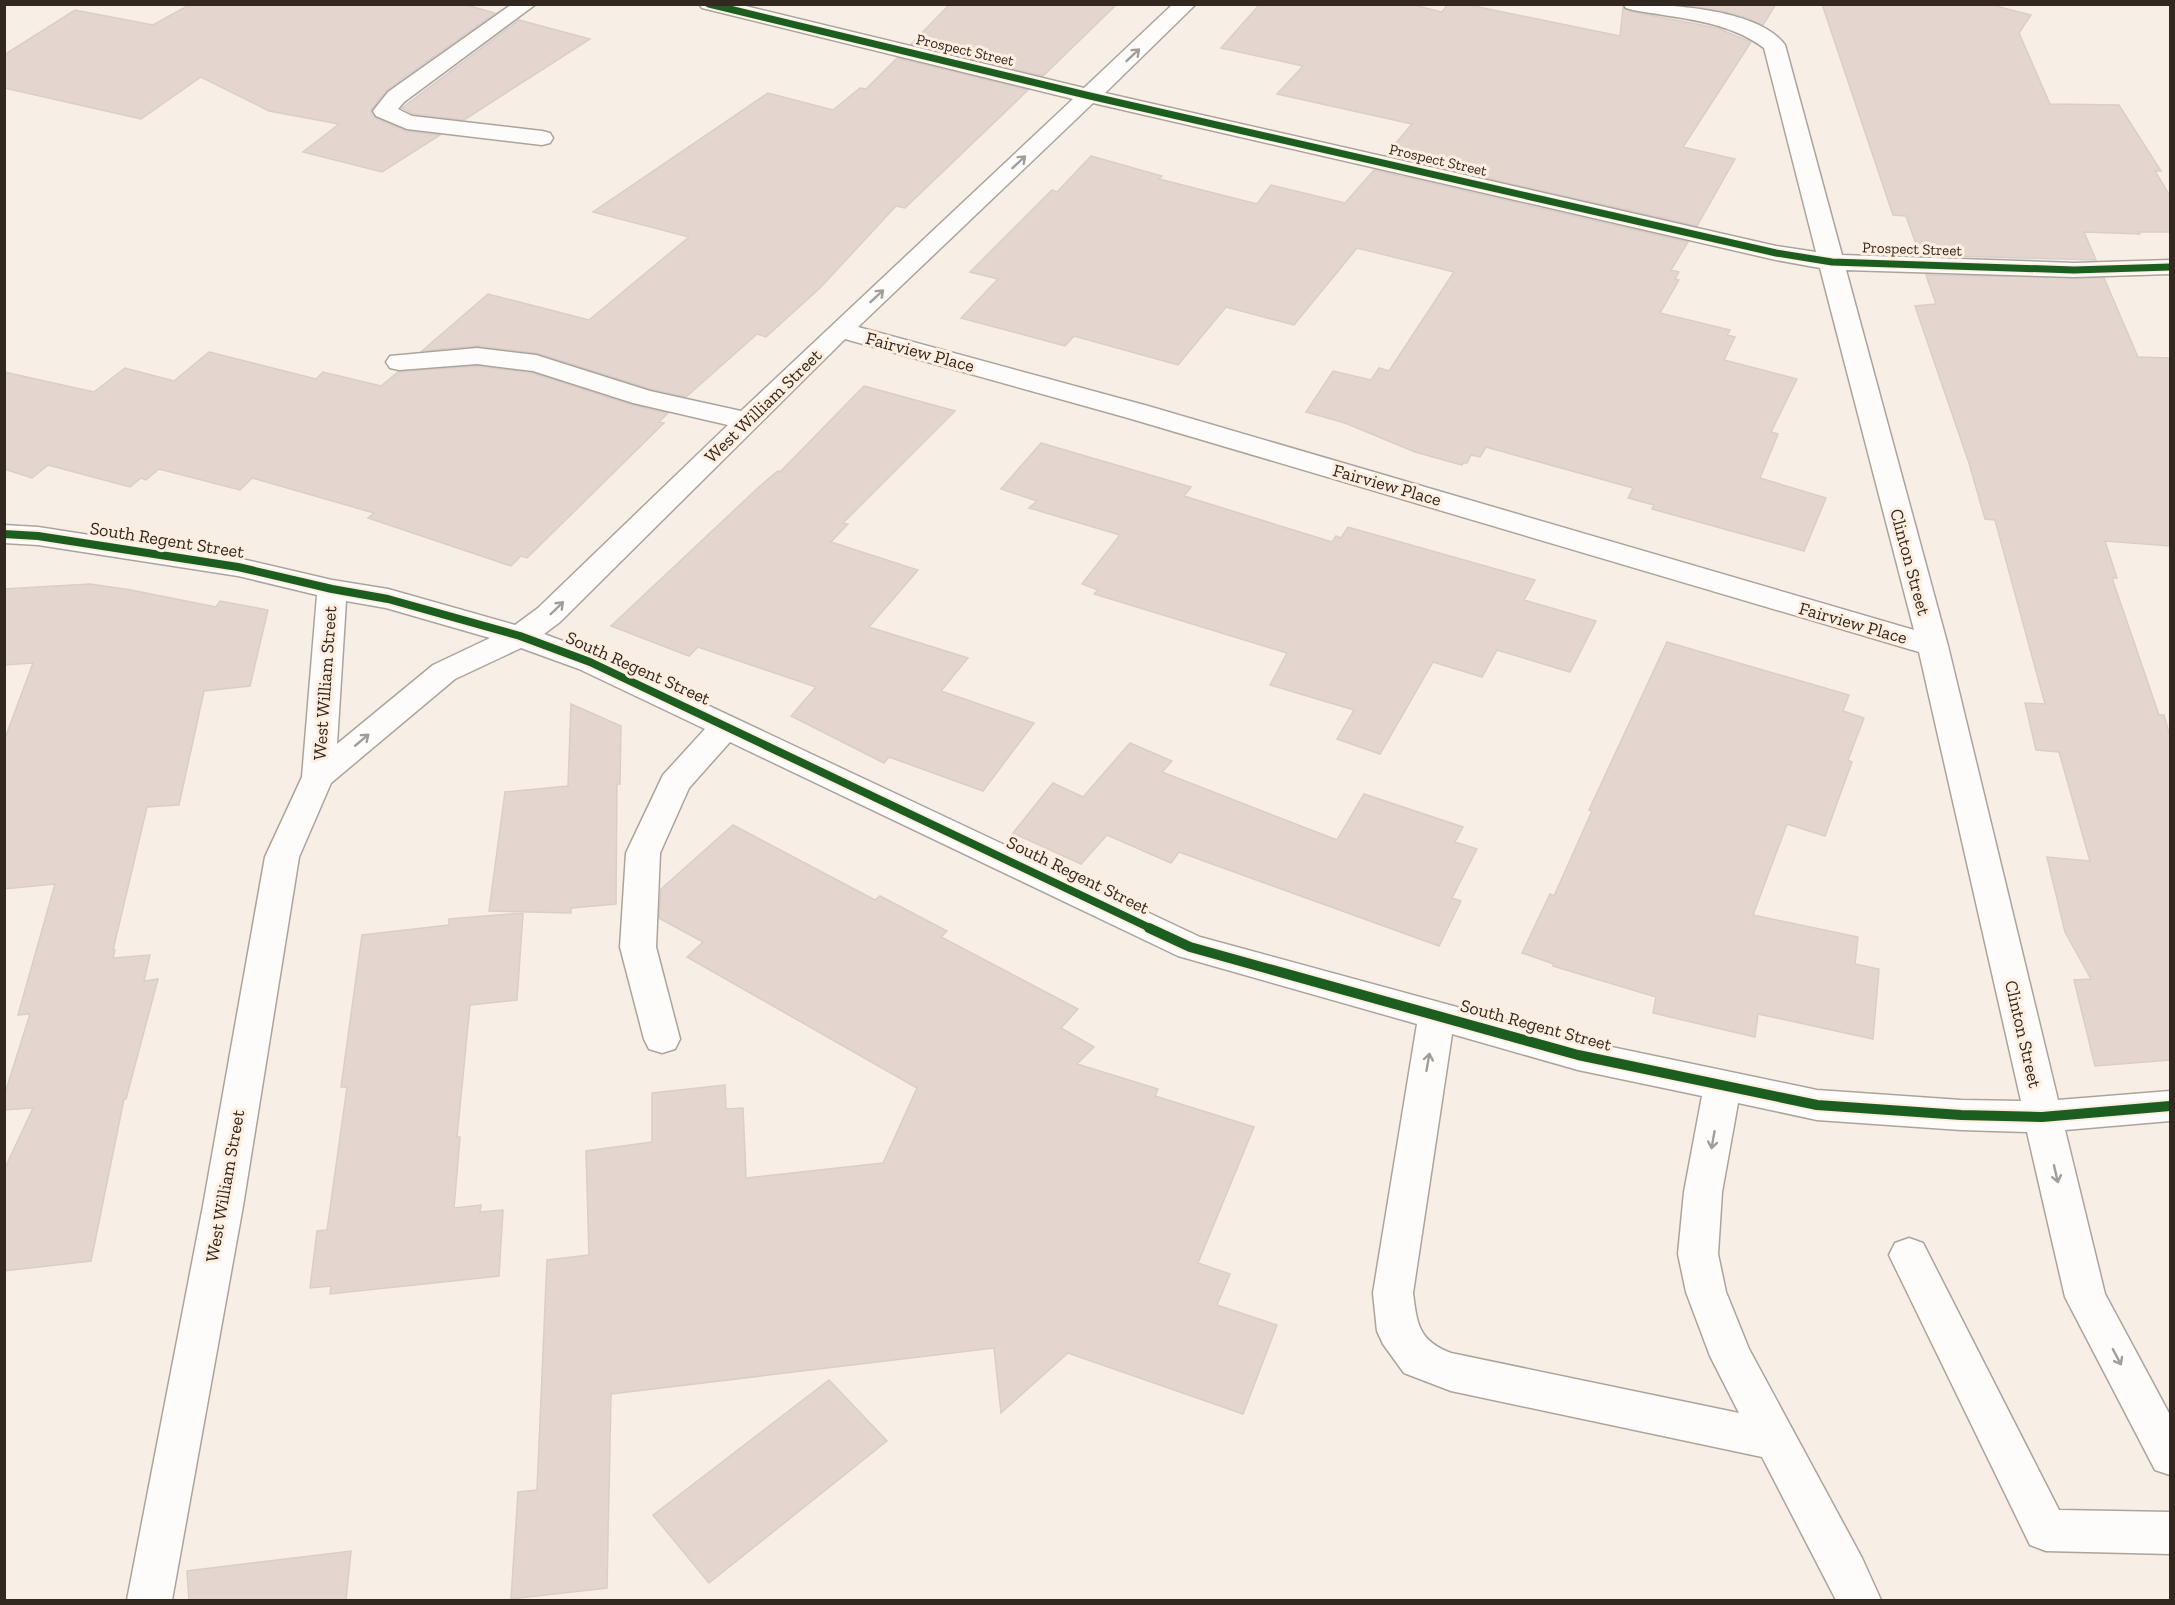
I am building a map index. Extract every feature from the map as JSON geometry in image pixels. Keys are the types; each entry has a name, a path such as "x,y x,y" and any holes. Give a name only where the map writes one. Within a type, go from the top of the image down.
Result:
{"street":[{"path":"526,4 396,97 384,111 407,122 542,138"},
{"name":"Prospect Street","path":"709,4 1090,96 1776,253 1832,262 2074,270 2170,267"},
{"name":"West William Street","path":"318,777 444,672 520,636 549,615 840,330 1186,4"},
{"name":"Clinton Street","path":"1633,4 1743,26 1765,35 1774,45 1933,646 2085,1298 2170,1456"},
{"name":"Fairview Place","path":"840,330 1138,412 1933,646"},
{"path":"399,362 477,356 536,363 643,397 747,421"},
{"name":"South Regent Street","path":"4,534 38,536 238,567 332,589 388,599 520,636 590,662 1190,947 1578,1055 1722,1087 1817,1105 1961,1115 2042,1117 2170,1106"},
{"name":"West William Street","path":"149,1600 223,1206 282,857 318,777 332,589"},
{"path":"662,1039 638,947 643,853 675,783 726,726"},
{"path":"1437,1016 1420,1109 1393,1293 1397,1331 1419,1360 1451,1372 1775,1440"},
{"path":"1722,1087 1703,1192 1698,1254 1706,1292 1731,1356 1846,1573 1858,1600"},
{"path":"1909,1255 2046,1530 2170,1533"}],"building":[{"path":"191,4 463,4 495,13 387,90 371,110 375,118 406,131 440,135 382,172 303,152 339,124 269,111 201,77 141,119 4,88 4,55 75,10 153,25"},
{"path":"950,4 1117,4 1043,76 911,44"},
{"path":"1260,4 1409,4 1442,12 1448,4 1464,4 1620,36 1623,8 1633,12 1717,28 1751,42 1683,147 1735,159 1697,226 1386,155 1412,124 1277,94 1303,66 1221,48"},
{"path":"1680,4 1776,4 1763,25 1734,14"},
{"path":"1822,4 1988,4 2031,15 2019,33 2050,104 2119,105 2161,171 2155,171 2170,196 2170,232 2139,232 2140,234 2084,232 2096,260 1920,255 1906,216 1893,215"},
{"path":"519,20 590,39 464,120 413,114 402,108"},
{"path":"897,58 1028,90 905,208 896,206 820,288 766,337 757,334 686,397 651,389 536,353 477,346 422,351 488,294 589,320 689,237 593,212 768,93 833,110 860,88 866,89"},
{"path":"1091,156 1162,176 1159,179 1257,204 1271,185 1345,203 1374,170 1688,242 1671,270 1679,272 1675,279 1679,280 1660,313 1730,330 1727,335 1735,337 1724,360 1797,379 1771,432 1778,434 1760,478 1826,498 1804,551 1652,509 1654,505 1628,498 1633,488 1486,447 1480,457 1471,455 1467,463 1462,465 1415,452 1345,423 1306,412 1333,371 1371,380 1379,368 1389,371 1454,272 1357,248 1294,325 1226,307 1178,365 1074,336 1065,346 961,318 998,279 970,272 1052,190 1057,192"},
{"path":"1926,275 2104,278 2138,357 2170,358 2170,546 2105,541 2117,578 2112,578 2159,715 2164,715 2170,736 2170,1060 2095,1066 2074,980 2091,979 2065,932 2047,857 2090,861 2059,752 2036,750 2025,703 2045,704 1995,520 1985,519 1969,463 1915,306 1936,304"},
{"path":"209,352 316,379 323,372 381,386 398,372 477,366 533,373 632,405 668,413 659,422 664,423 527,558 521,556 511,566 368,518 374,513 252,478 240,490 159,469 146,480 141,478 130,487 48,465 32,478 4,469 4,372 94,392 125,368 174,381"},
{"path":"864,386 955,411 843,523 848,524 831,542 918,570 869,627 968,658 941,691 1034,723 983,791 889,757 884,763 791,716 816,687 698,647 689,656 611,626 760,486 778,471 780,472"},
{"path":"1041,443 1191,487 1184,496 1332,542 1336,536 1341,538 1348,527 1535,580 1524,600 1596,621 1570,672 1497,650 1482,677 1433,662 1380,754 1337,739 1354,710 1270,685 1287,653 1094,594 1098,590 1082,584 1120,535 1029,508 1037,501 1001,489"},
{"path":"90,584 216,607 220,601 268,610 250,686 204,691 179,805 147,807 113,958 150,955 144,981 158,979 126,1099 124,1099 91,1261 4,1271 4,1170 33,1108 4,1110 4,1096 30,1014 18,1015 55,884 4,889 4,741 33,663 4,665 4,589"},
{"path":"1667,642 1849,695 1843,711 1864,718 1848,760 1852,762 1825,836 1787,824 1753,915 1858,937 1855,964 1879,969 1873,1039 1758,1014 1755,1037 1653,1013 1656,997 1553,966 1554,964 1522,953 1550,894 1554,896 1592,811 1589,810"},
{"path":"571,704 621,726 620,784 617,784 616,904 571,908 571,913 489,911 505,792 568,786"},
{"path":"1130,743 1172,761 1162,772 1337,840 1364,794 1463,827 1455,842 1477,849 1452,898 1461,901 1439,946 1179,852 1171,863 1107,835 1081,864 1013,833 1053,783 1083,797"},
{"path":"733,825 875,900 880,896 947,931 941,937 1078,1009 1061,1028 1094,1047 1077,1064 1158,1089 1155,1096 1254,1127 1198,1263 1230,1274 1217,1305 1277,1325 1243,1414 1068,1353 1001,1413 994,1348 611,1394 607,1588 511,1599 518,1492 537,1490 547,1260 589,1255 586,1151 652,1142 652,1093 725,1085 726,1109 743,1108 746,1178 883,1163 917,1088 687,957 703,942 659,918 661,889"},
{"path":"523,913 517,1000 470,1005 457,1137 460,1137 454,1208 481,1205 480,1212 503,1210 499,1276 330,1294 331,1286 310,1288 317,1231 327,1230 347,1087 341,1087 362,935 449,925 449,919"},
{"path":"829,1380 887,1441 709,1583 653,1515"},
{"path":"351,1551 346,1600 189,1600 187,1571"}],"cycle path":[{"path":"709,4 1090,96 1776,253 1832,262 2074,270 2170,267"},
{"path":"4,534 38,536 238,567 332,589 388,599 520,636 590,662 1190,947 1578,1055 1817,1105 1961,1115 2042,1117 2170,1106"}]}
